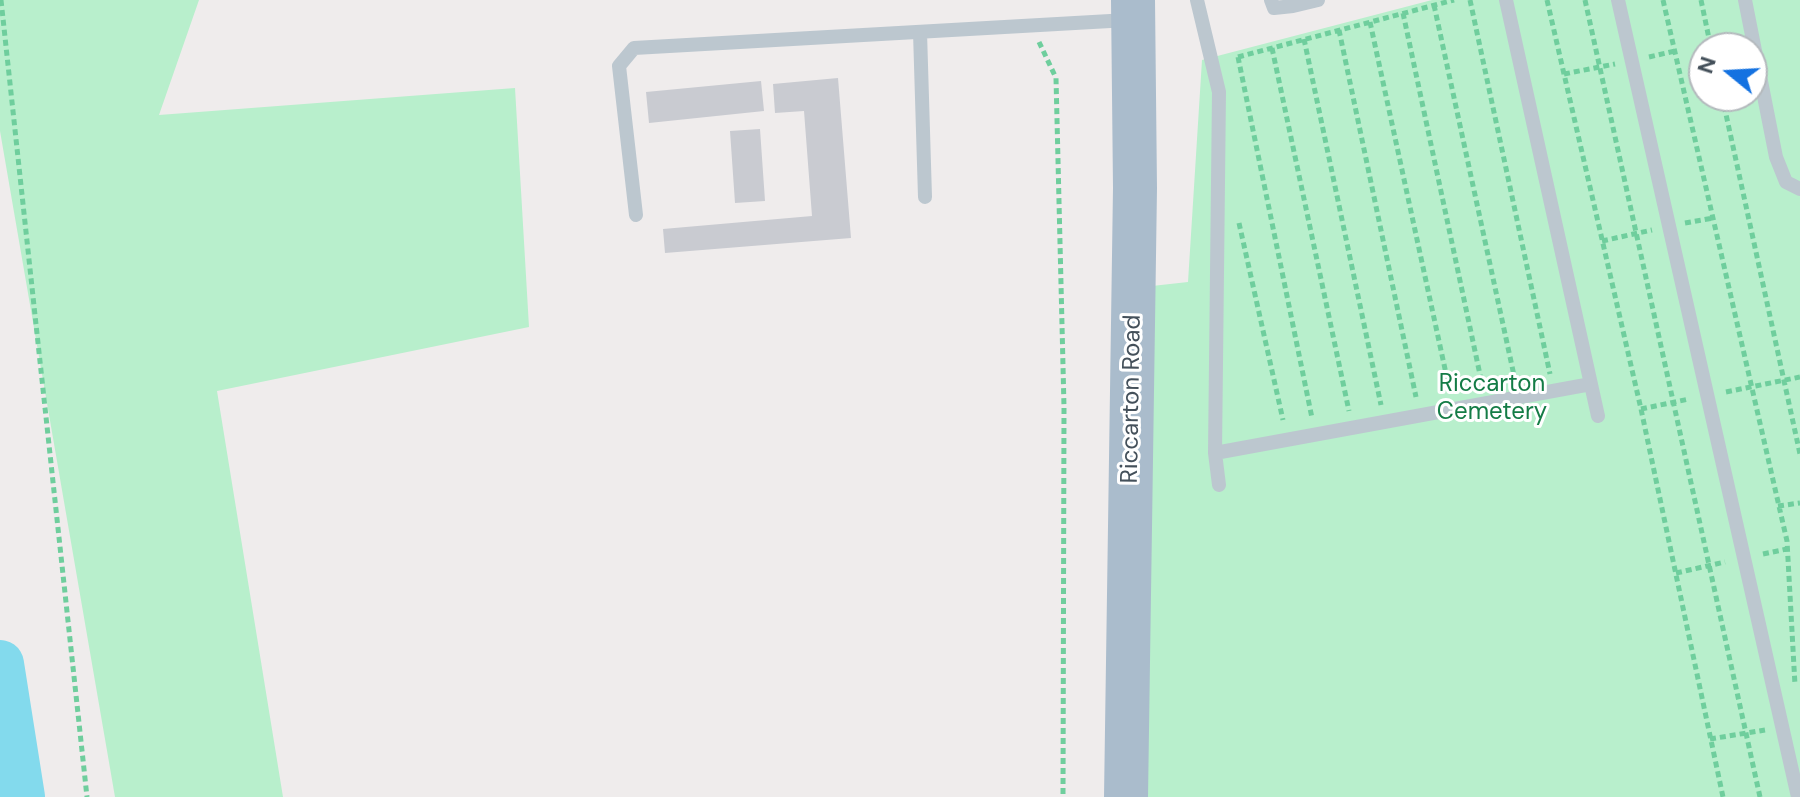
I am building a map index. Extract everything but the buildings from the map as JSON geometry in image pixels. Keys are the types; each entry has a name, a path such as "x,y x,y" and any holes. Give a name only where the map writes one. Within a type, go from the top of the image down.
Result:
{"main road":[{"name":"Riccarton Road","path":"1126,797 1135,188 1133,10"}],"lane":[{"path":"1197,0 1219,92 1215,453 1219,485"},
{"path":"1271,0 1274,8 1318,0"},
{"path":"1506,0 1598,416"},
{"path":"1618,0 1798,797"},
{"path":"1745,0 1776,157 1786,182 1800,189"},
{"path":"636,215 619,66 634,48 1032,25 1133,10"},
{"path":"920,32 925,197"},
{"path":"1215,453 1591,384"}],"path":[{"path":"1,0 87,797"},
{"path":"1212,64 1454,0"},
{"path":"1470,0 1554,391"},
{"path":"1547,0 1641,409 1723,797"},
{"path":"1585,0 1760,797"},
{"path":"1663,0 1787,549 1795,688 1782,727 1710,739"},
{"path":"1701,0 1708,32"},
{"path":"1434,5 1519,397"},
{"path":"1403,13 1486,403"},
{"path":"1370,22 1454,409"},
{"path":"1032,25 1056,78 1064,407 1063,797"},
{"path":"1339,30 1420,415"},
{"path":"1304,39 1385,422"},
{"path":"1272,48 1353,428"},
{"path":"1238,57 1316,434"},
{"path":"1725,112 1800,454"},
{"path":"1219,180 1234,200 1287,440"},
{"path":"1778,506 1800,503"}],"green space":[{"path":"0,0 199,0 159,115 515,88 529,327 217,391 283,797 115,797 0,131"},
{"name":"Riccarton Cemetery","path":"1432,0 1800,0 1800,797 1147,797 1152,286 1188,282 1202,60"}],"waterway":[{"path":"0,664 21,797"}]}
